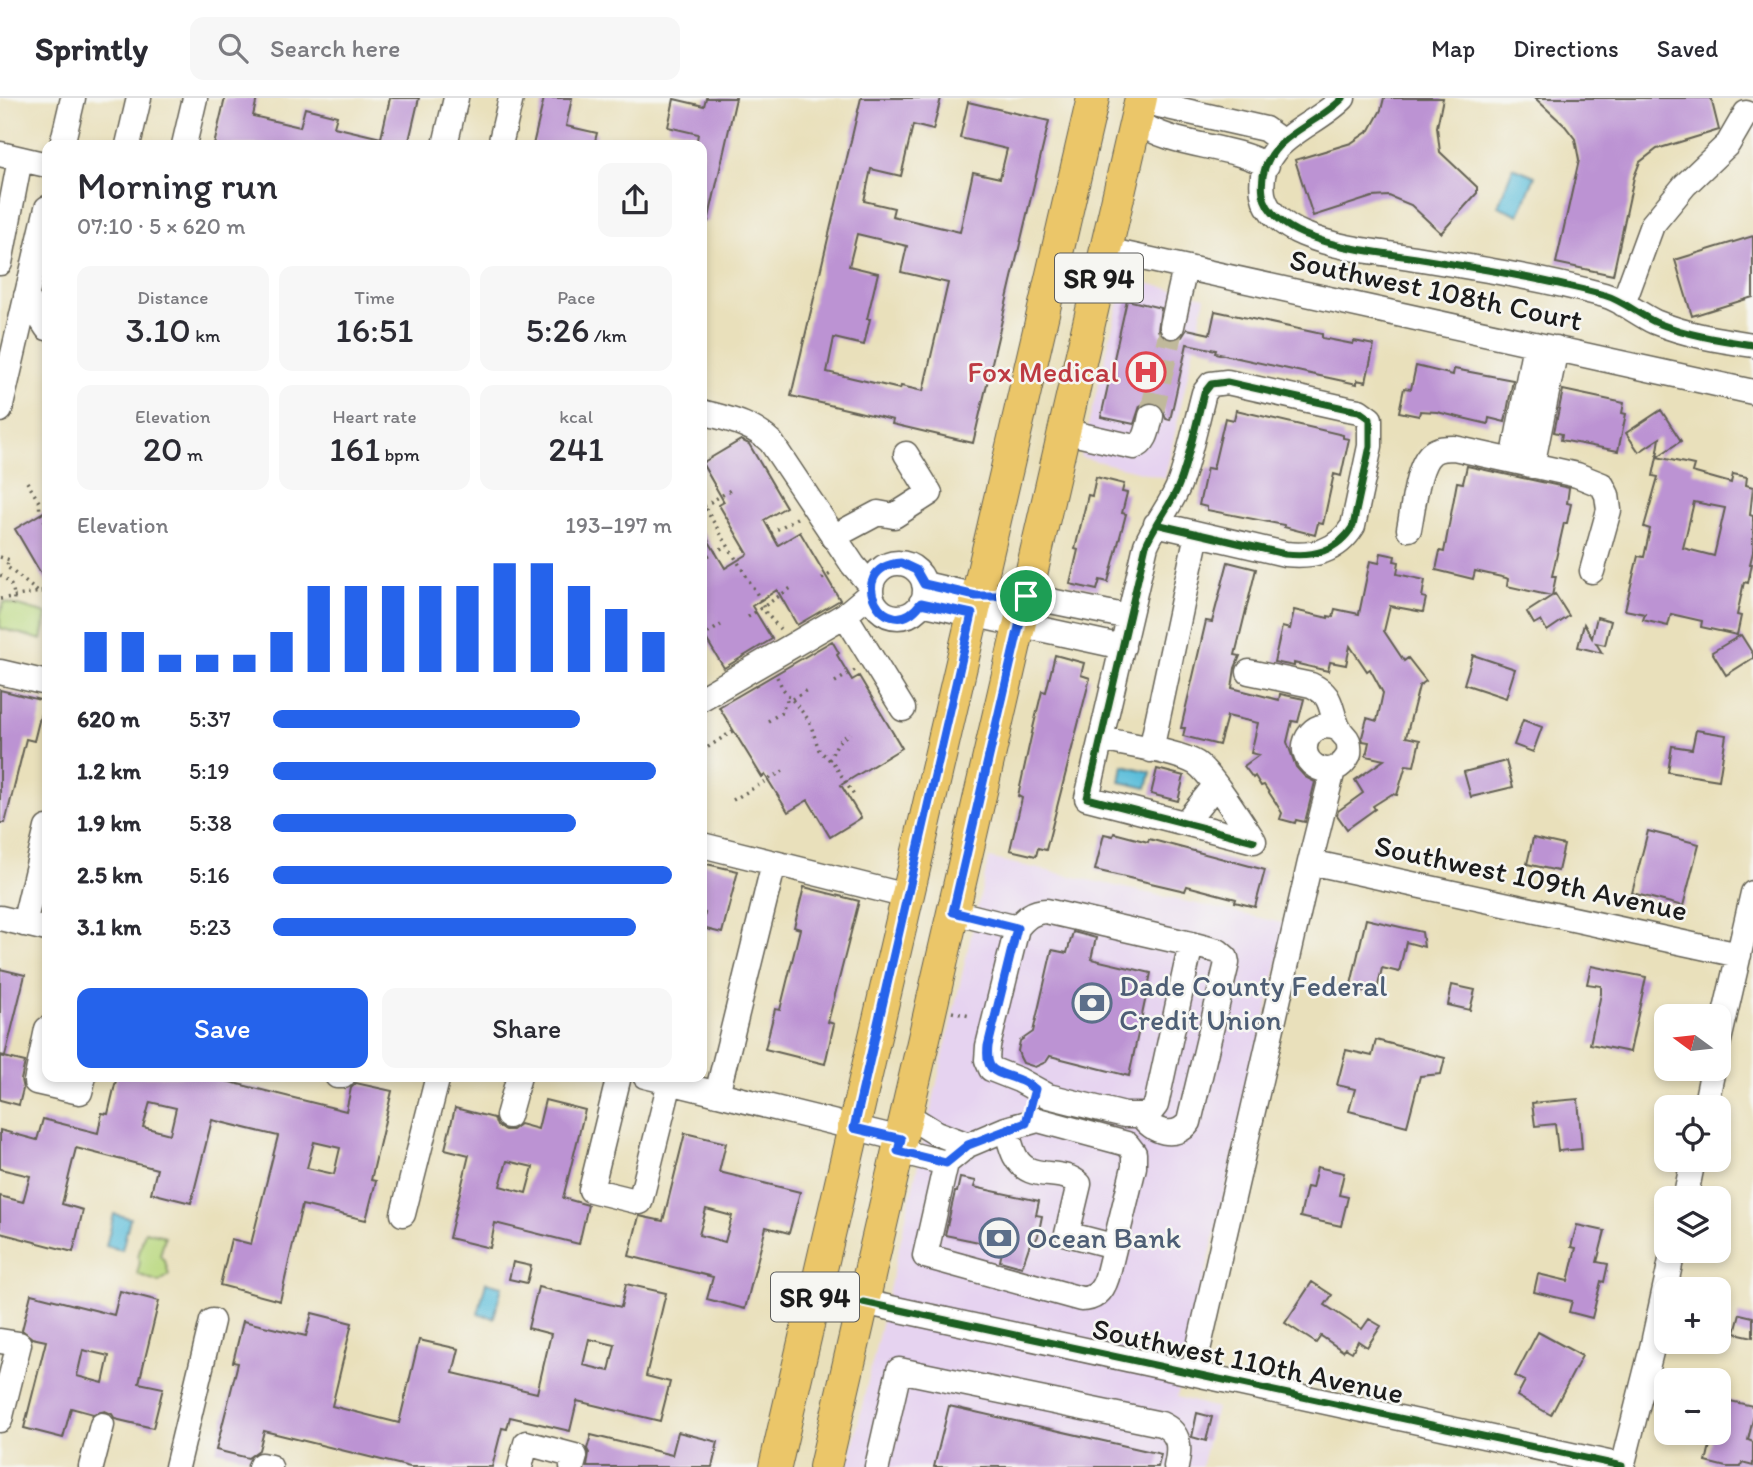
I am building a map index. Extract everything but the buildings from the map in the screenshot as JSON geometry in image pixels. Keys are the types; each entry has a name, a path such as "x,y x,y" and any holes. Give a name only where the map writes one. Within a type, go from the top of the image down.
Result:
{"main road":[{"name":"SR 94","path":"775,1467 1093,98"},
{"path":"1103,98 1111,108 1120,134 1125,168"},
{"name":"SR 94","path":"825,1467 1138,104"}],"street":[{"path":"63,140 73,98"},
{"path":"129,140 139,98"},
{"path":"185,140 195,98"},
{"path":"446,140 456,98"},
{"path":"501,140 511,98"},
{"path":"1343,98 1327,113 1295,131 1273,152 1267,164 1263,182 1264,197 1272,212 1285,224 1300,233 1357,250 1511,274 1607,296 1653,321 1686,333 1753,345"},
{"path":"1138,104 1159,105 1265,129 1283,142"},
{"path":"1138,104 1153,133 1254,158 1267,164"},
{"path":"1623,304 1652,225 1685,185 1728,144 1745,109"},
{"path":"1216,148 1224,120"},
{"path":"0,263 10,156 42,164"},
{"path":"0,410 42,229"},
{"name":"Southwest 108th Court","path":"1106,250 1753,392"},
{"path":"1172,326 1185,268"},
{"path":"26,296 42,320"},
{"path":"1522,463 1546,346"},
{"path":"1102,739 1195,762 1254,841 1087,798 1146,545 1156,524 1179,485 1203,393 1211,384 1227,382 1359,411 1370,419 1370,446 1353,526 1326,552 1302,556 1269,551 1156,524"},
{"path":"707,413 738,421 762,434 777,450 833,537 872,590 878,608 893,617 909,615 923,594 916,570 901,563 885,566 879,571 872,590 845,615 707,695"},
{"path":"1063,431 1134,447 1139,446 1147,435 1151,416"},
{"path":"1409,529 1421,470 1429,455 1438,450 1454,448 1522,463 1597,482 1605,489 1609,510 1592,571"},
{"path":"833,537 878,513 894,516 930,494 906,454"},
{"path":"1150,750 1197,534"},
{"path":"923,594 974,605 1023,610 1090,609 1129,617"},
{"path":"1081,638 1089,635 1093,629 1095,621 1090,609"},
{"path":"1023,610 1081,638 1123,647"},
{"path":"845,615 902,709"},
{"path":"0,672 42,681"},
{"path":"1249,672 1319,688 1329,700 1337,728"},
{"path":"1193,1372 1333,770 1345,761 1350,747 1343,733 1337,728 1322,726 1315,729 1306,741 1308,761 1320,769 1333,770"},
{"path":"1185,822 1215,786"},
{"path":"707,846 907,896"},
{"name":"Southwest 109th Avenue","path":"1310,862 1739,955"},
{"path":"718,1094 774,863"},
{"path":"0,918 36,927 42,873"},
{"path":"1728,1004 1753,893"},
{"path":"1142,1116 1151,1127 1167,1132 1181,1130 1191,1116 1226,958 1220,952 1191,944 1046,911 1028,917 1017,928 988,1046 987,1060 995,1072 1020,1080 1048,1096 1125,1115 1142,1116 1152,1111 1156,1105 1191,944"},
{"path":"953,912 1017,928"},
{"path":"42,1053 36,1082 80,1092 82,1082"},
{"path":"403,1214 436,1082"},
{"path":"508,1116 517,1082"},
{"path":"618,1082 592,1190 640,1202 670,1082 854,1128 902,1135 936,1133 968,1145"},
{"path":"1035,1089 1016,1126 1016,1157 1023,1167 1037,1174 1066,1176 1079,1184 1068,1234 1114,1245"},
{"path":"1038,1120 1131,1146 1135,1155 1133,1167 1105,1284 1099,1293 1088,1299 1081,1299 925,1256 946,1163 968,1145 1038,1120"},
{"path":"902,1135 946,1163"},
{"path":"1622,1466 1670,1263"},
{"name":"Southwest 110th Avenue","path":"863,1302 1622,1466"},
{"path":"177,1467 212,1321"},
{"path":"0,1341 19,1344 0,1420"},
{"path":"877,1467 899,1370 1164,1425 1174,1433 1178,1441 1176,1467"},
{"path":"91,1467 102,1425"},
{"path":"520,1467 526,1443 575,1456 572,1467"},
{"path":"260,1467 270,1467"}],"path":[{"path":"27,482 39,502 42,516"},
{"path":"707,503 734,488"},
{"path":"707,512 782,634"},
{"path":"771,533 804,514"},
{"path":"707,556 726,546"},
{"path":"0,557 10,560 1,576 12,586 15,597 13,605"},
{"path":"6,566 42,594"},
{"path":"822,579 837,570"},
{"path":"748,617 794,586"},
{"path":"0,599 40,591"},
{"path":"707,634 721,625"},
{"path":"835,682 865,665"},
{"path":"775,673 782,689 809,720 823,755 855,797"},
{"path":"768,720 781,713 791,697 807,690"},
{"path":"707,748 733,731"},
{"path":"829,760 838,742 850,733"},
{"path":"818,758 823,755"},
{"path":"733,800 785,770"},
{"path":"950,1011 971,1016"}],"shaded area":[{"path":"1129,279 1205,297 1165,478 1080,457 1122,290"},
{"path":"989,858 1287,924 1177,1397 1216,1408 1201,1467 848,1467"}],"green space":[{"path":"4,602 42,613 42,640 0,628"},
{"path":"145,1231 165,1236 160,1256 165,1261 169,1275 159,1282 137,1274 140,1262 138,1257"}],"water":[{"path":"1513,167 1535,176 1519,215 1498,206"},
{"path":"1123,765 1151,772 1147,788 1120,782"},
{"path":"114,1214 130,1218 122,1250 106,1246"},
{"path":"486,1282 502,1286 494,1318 478,1314"}],"tunnel":[{"path":"1151,416 1172,326"}],"cycle path":[{"path":"1343,98 1289,137 1268,160 1263,176 1265,201 1272,213 1290,227 1317,239 1347,247 1581,289 1611,297 1667,327 1753,345"},
{"path":"1156,524 1285,554 1305,555 1324,551 1340,542 1353,526 1370,446 1370,419 1359,411 1227,382 1211,384 1204,393 1177,490 1169,505 1159,521 1154,529 1146,545 1087,798 1254,841"},
{"path":"863,1302 1622,1466"}],"place":[{"name":"Fox Medical","path":"1146,372"},
{"name":"Dade County Federal Credit Union","path":"1092,1003"},
{"name":"Ocean Bank","path":"999,1238"}],"route":[{"path":"901,563 916,570 924,584 976,596 1026,596 953,912 1017,928 988,1046 987,1060 995,1072 1020,1080 1035,1089 1026,1123 968,1145 946,1163 898,1151 901,1139 854,1128 972,614 921,603 909,615 893,617 878,608 872,586 874,578 885,566 901,563"}]}
